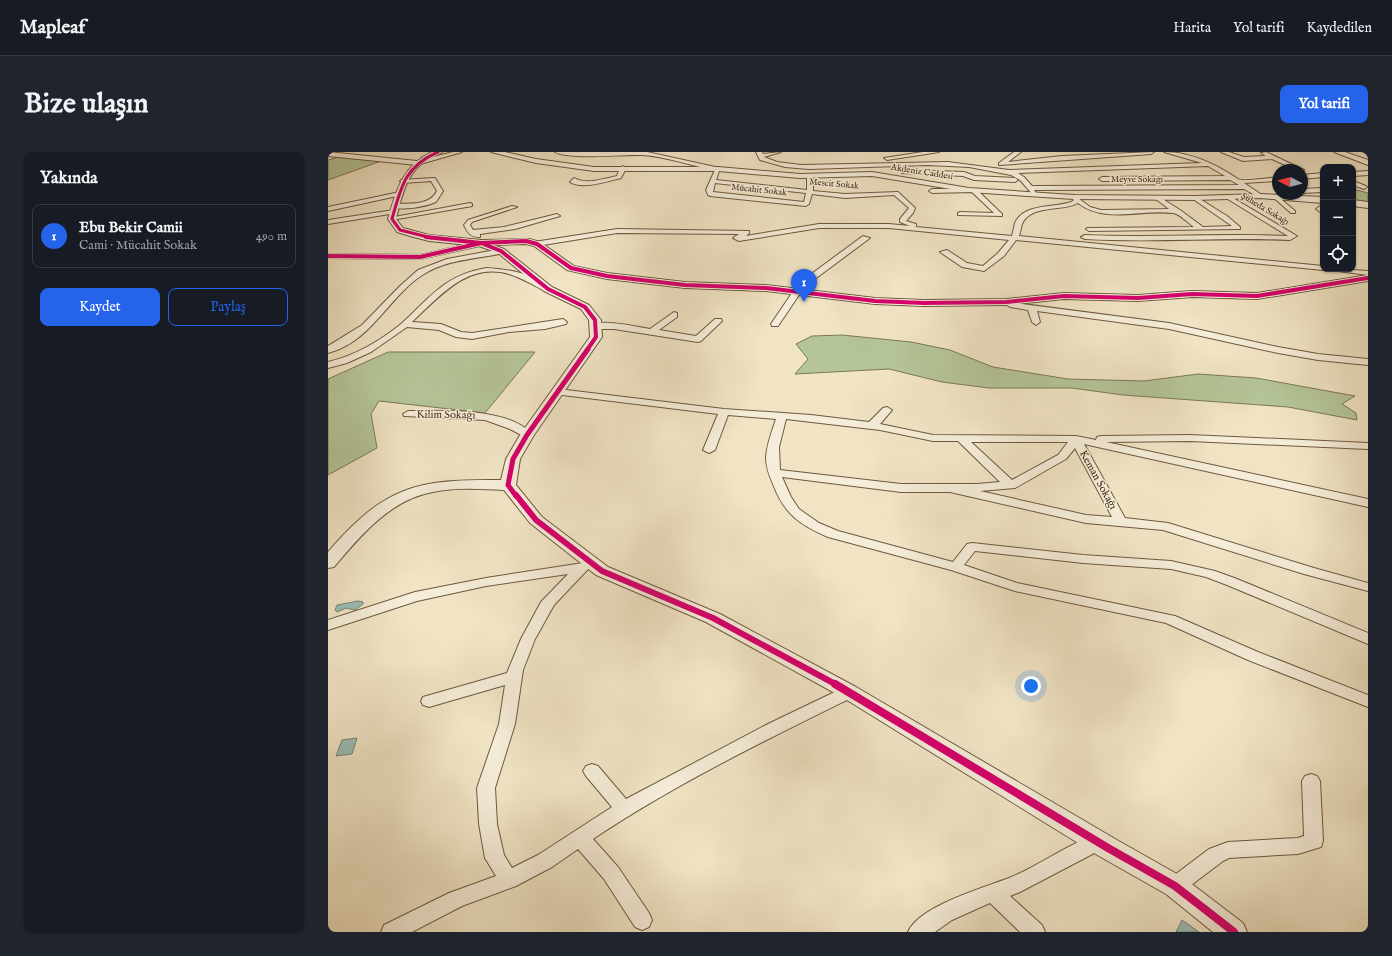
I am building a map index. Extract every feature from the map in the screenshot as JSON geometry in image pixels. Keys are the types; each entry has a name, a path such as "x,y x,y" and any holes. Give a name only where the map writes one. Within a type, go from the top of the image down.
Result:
{"street":[{"path":"438,152 417,163 403,181 394,212 400,230 429,238 481,242 499,246"},
{"path":"329,153 396,162 417,163 459,152"},
{"name":"Akdeniz Caddesi","path":"495,152 536,162 594,169 718,169 810,176 872,174 974,190 1030,188 1078,198 1195,198 1272,195"},
{"path":"558,152 606,155 649,152"},
{"path":"778,152 760,154 762,159 778,164 834,167 945,162 984,167 1007,172 1210,164"},
{"path":"834,167 898,156 936,152"},
{"path":"980,160 1000,164 1018,152"},
{"path":"984,167 1000,164 1107,154 1151,152"},
{"path":"1167,152 1210,164 1258,195"},
{"path":"1224,152 1243,159 1272,157"},
{"path":"1261,152 1288,164"},
{"path":"1338,152 1368,163"},
{"path":"640,153 670,157 696,165 718,169 713,181"},
{"path":"1107,154 1122,160 1131,167"},
{"path":"1075,157 1095,168"},
{"path":"1155,160 1166,166"},
{"path":"574,180 574,182 594,183 619,177 623,168"},
{"path":"872,174 896,172 964,174 974,178 1030,188 1057,181"},
{"path":"1007,172 1030,188"},
{"path":"1181,178 1177,174 1224,172"},
{"path":"1308,173 1315,176"},
{"path":"1356,174 1368,173"},
{"path":"810,176 810,192"},
{"path":"1308,177 1320,176"},
{"path":"1095,180 1181,178 1236,180 1272,179"},
{"path":"394,212 434,202 439,197 440,191 433,179 403,181"},
{"path":"1072,180 1078,188 1078,198 1088,208 1100,212 1178,211"},
{"name":"Mescit Sokak","path":"713,181 852,196 896,193 912,208 911,212 903,219 903,222 917,225 918,228"},
{"name":"Mücahit Sokak","path":"713,181 709,190 710,194 806,204 810,192"},
{"name":"Meyve Sokağı","path":"1030,188 1245,187"},
{"path":"1356,187 1364,187"},
{"path":"932,191 974,190 1000,215 960,214"},
{"path":"1308,191 1320,190"},
{"path":"328,209 400,194"},
{"name":"Şüheda Sokağı","path":"1228,197 1293,236 1290,238 1247,236"},
{"path":"944,252 965,265 984,269 995,261 1015,235 1019,223 1036,210 1058,208 1078,198"},
{"path":"1158,198 1201,229"},
{"path":"1195,198 1225,217 1247,236"},
{"name":"Akdeniz Caddesi","path":"1308,198 1320,200"},
{"path":"1282,200 1293,212"},
{"path":"1356,203 1368,205"},
{"path":"328,222 394,212 470,205"},
{"path":"514,207 470,221 466,225 472,232 499,246 548,289"},
{"path":"472,232 507,230 557,216"},
{"path":"537,244 601,233 629,230 747,232 737,238 741,240 826,226 918,228 1015,235 1223,255 1320,268"},
{"path":"1083,228 1238,228"},
{"path":"1015,235 1123,239 1191,239 1247,236"},
{"path":"775,324 796,292 866,238"},
{"path":"328,350 354,336 374,319 405,284 422,272 499,246 526,241 537,244 572,268 594,273 685,285 796,292 874,301 924,304 1007,302 1064,296 1138,298 1192,294 1262,295 1368,278"},
{"path":"328,256 420,257 455,250 481,242"},
{"path":"328,262 345,256"},
{"path":"1356,271 1368,273"},
{"path":"328,365 351,358 390,337 453,280 473,272 507,272 523,277 586,307 595,320 596,337 527,435 513,459 508,485 536,520 588,567"},
{"path":"1007,302 1013,305 1169,326 1299,354 1368,362"},
{"path":"1032,307 1036,322"},
{"path":"651,332 674,315"},
{"path":"596,326 614,326 698,339 718,321"},
{"path":"405,324 441,327 459,335 472,336 509,329 545,326 563,322"},
{"path":"558,392 724,412 782,416 872,426 933,438 1076,440 1190,438 1368,446"},
{"path":"872,426 887,410"},
{"path":"709,450 724,412"},
{"name":"Kilim Sokağı","path":"408,414 464,414 486,416 516,427 527,435"},
{"path":"782,416 773,448 772,457 774,473 791,510 814,527 833,534 956,567 1026,590 1136,611 1170,620 1270,664 1368,701"},
{"path":"960,438 1000,477 1011,485"},
{"path":"774,473 901,488 976,488 1011,485 1062,457 1076,440"},
{"path":"1076,440 1368,503"},
{"name":"Keman Sokağı","path":"1076,440 1121,521"},
{"path":"328,563 343,545 372,516 399,499 423,489 462,485 508,485"},
{"path":"950,488 1086,520 1121,521 1164,526 1317,574 1368,587"},
{"path":"956,567 972,546 1083,559 1171,565 1210,574 1232,582 1368,639"},
{"path":"509,880 495,858 488,824 486,788 507,724 514,676 528,639 548,602 588,567"},
{"path":"328,625 415,597 486,582 588,567 602,571 713,618 849,692 1097,842 1175,886 1234,932"},
{"path":"429,701 463,690 483,687 514,676"},
{"path":"391,932 456,899 509,880 545,861 624,808 849,692"},
{"path":"592,771 624,808"},
{"path":"1175,886 1216,855 1228,850 1298,846 1314,841 1311,781"},
{"path":"579,837 611,873 642,920"},
{"path":"918,932 945,913 992,892 1013,886 1097,842"},
{"path":"992,892 1035,932"}],"green space":[{"path":"348,154 384,160 328,180 328,160"},
{"path":"1356,190 1368,193 1368,205 1356,204"},
{"path":"842,335 911,342 950,350 993,367 1068,379 1144,381 1198,374 1256,378 1355,396 1342,404 1356,413 1357,420 1288,407 1123,395 1072,388 989,388 942,382 889,369 795,374 808,359 796,344 812,336"},
{"path":"388,352 535,352 485,413 379,401 371,414 377,448 328,475 328,379"}],"water":[{"path":"358,601 363,602 363,604 355,610 346,608 337,612 335,610 337,605"},
{"path":"357,738 352,754 336,756 342,740"},
{"path":"1182,920 1199,932 1176,932"}],"cycle path":[{"path":"438,152 417,163 405,178 392,219 400,230 429,238 481,243 501,251 548,289 585,307 595,320 596,337 527,435 513,459 508,485 536,520 602,571 713,618 849,692 1108,848 1175,886 1234,932"},
{"path":"328,256 420,257 481,243 526,241 537,244 571,268 607,276 685,285 766,288 875,301 924,303 1007,302 1064,296 1138,298 1192,294 1257,296 1368,278"}],"place":[{"name":"Ebu Bekir Camii","path":"804,302"}]}
